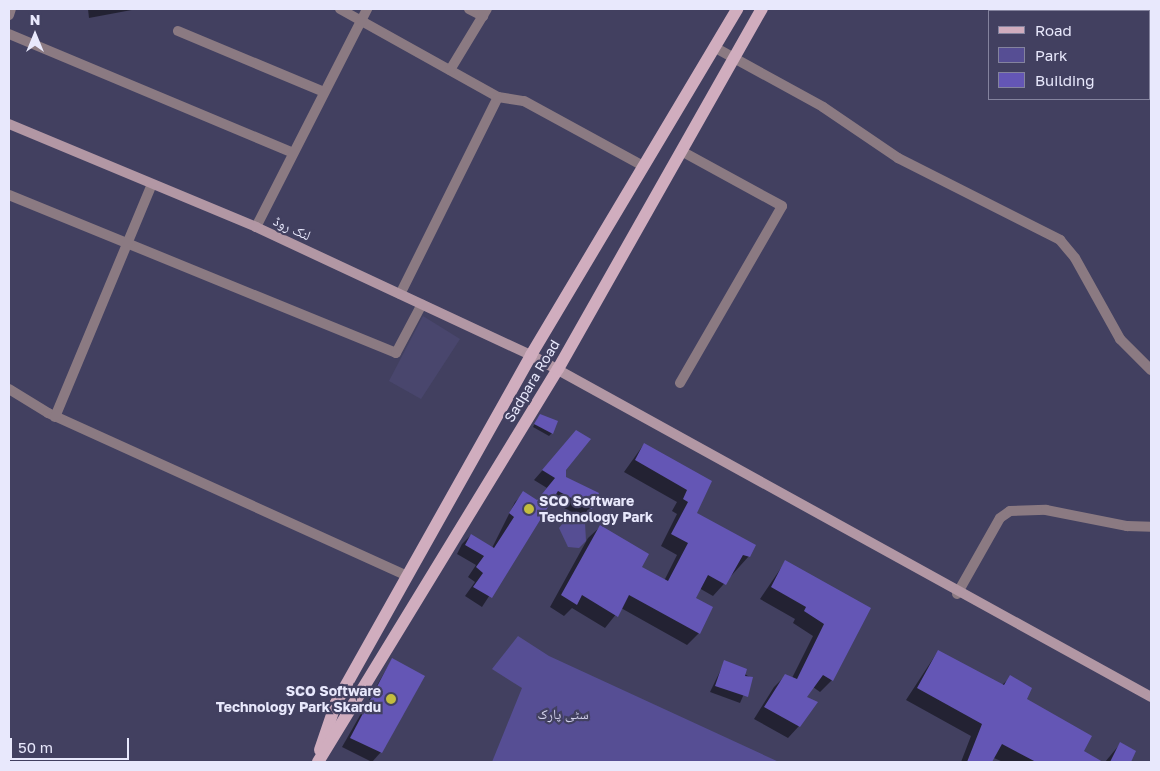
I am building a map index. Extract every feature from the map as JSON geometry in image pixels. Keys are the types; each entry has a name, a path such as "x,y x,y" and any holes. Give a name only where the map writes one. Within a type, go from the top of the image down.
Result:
{"main road":[{"name":"Sadpara Road","path":"317,762 336,703 531,355 737,9"},
{"name":"Sadpara Road","path":"317,762 558,369 762,9"},
{"name":"لنک روڈ","path":"9,124 256,227 531,355 958,594 1151,697"}],"street":[{"path":"9,15 11,9"},
{"path":"340,9 498,97 524,101 643,166"},
{"path":"256,227 367,9"},
{"path":"450,70 485,12 469,9"},
{"path":"178,31 324,92"},
{"path":"9,34 293,153"},
{"path":"714,47 823,107 898,158 1060,240 1075,258 1120,338 1151,370"},
{"path":"400,294 498,97"},
{"path":"680,383 782,206 681,151"},
{"path":"55,417 152,184"},
{"path":"9,195 129,241 396,353 422,304"},
{"path":"9,389 55,417 407,576"},
{"path":"958,594 1000,518 1010,511 1046,510 1127,526 1151,526"}],"shaded area":[{"path":"423,316 460,339 421,399 389,381"}],"green space":[{"path":"567,518 585,523 586,541 579,548 568,547 559,528"},
{"name":"سٹی پارک","path":"518,636 549,656 779,762 492,762 522,688 492,669"}],"building":[{"path":"540,414 558,421 553,434 534,424"},
{"path":"576,430 591,439 566,470 566,477 599,493 592,509 558,491 492,598 473,587 483,573 476,567 484,556 465,545 471,534 494,548 514,517 509,513 523,491 537,500 555,478 542,470"},
{"path":"644,443 712,481 697,513 756,545 750,557 743,555 726,585 708,575 696,598 713,607 700,634 629,595 618,617 582,595 577,605 561,595 600,525 649,554 642,567 668,581 688,543 671,534 688,502 683,499 687,490 635,460"},
{"path":"785,560 871,608 833,681 823,675 807,697 818,702 800,727 764,707 785,674 797,679 824,624 804,611 806,607 771,587"},
{"path":"938,650 1004,685 1010,675 1032,688 1027,699 1092,736 1084,751 1103,762 1036,762 1002,744 992,762 967,762 982,724 917,688"},
{"name":"SCO Software Technology Park Skardu","path":"392,658 425,676 382,753 350,738"},
{"path":"724,660 747,669 745,676 753,677 748,697 715,686"},
{"path":"1120,742 1136,751 1131,762 1110,762"}],"place":[{"name":"SCO Software Technology Park","path":"529,509"},
{"name":"SCO Software Technology Park Skardu","path":"391,699"}]}
